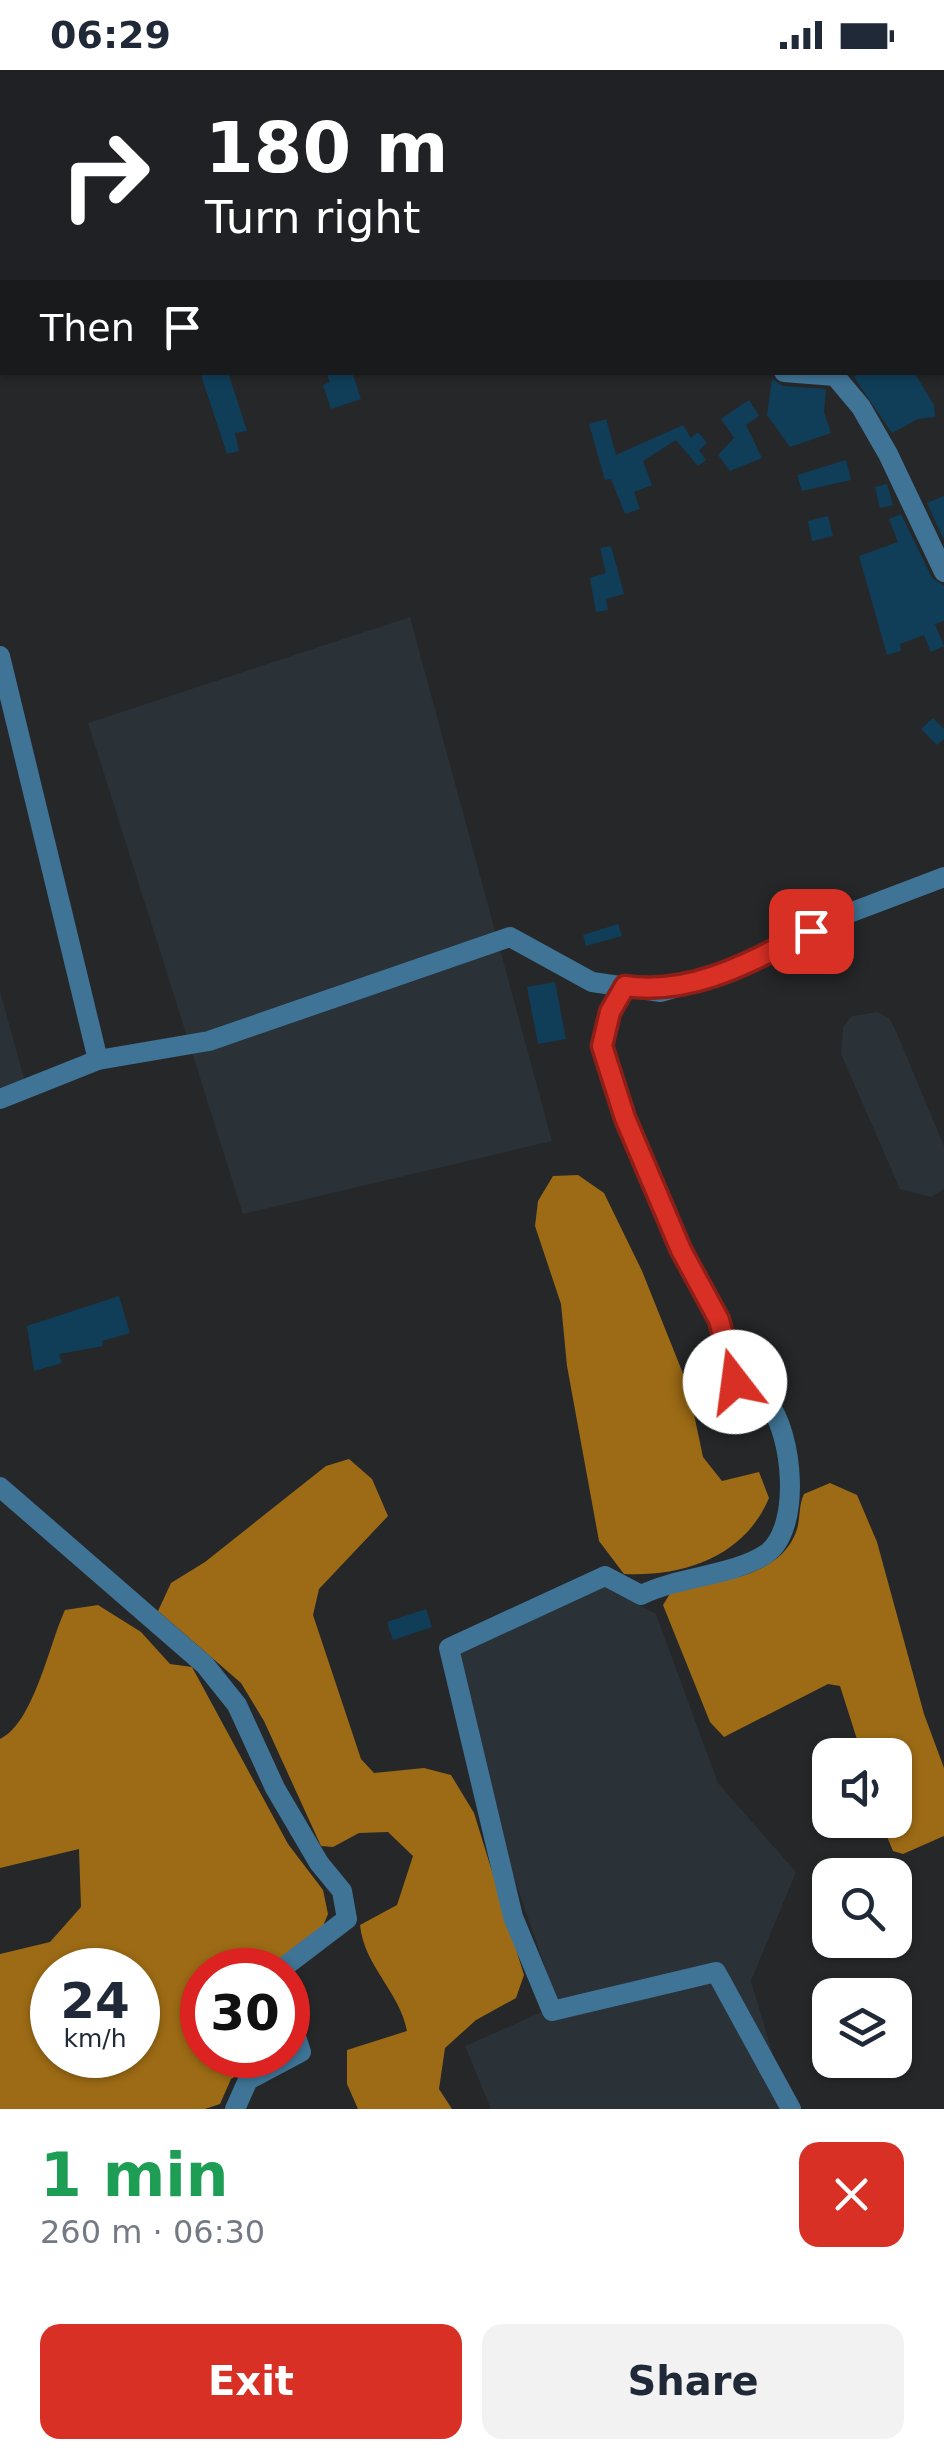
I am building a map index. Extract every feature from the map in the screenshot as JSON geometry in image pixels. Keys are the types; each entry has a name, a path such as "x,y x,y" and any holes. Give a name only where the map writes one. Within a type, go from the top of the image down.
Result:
{"street":[{"path":"839,375 888,454 944,572"},
{"path":"0,656 98,1060"},
{"path":"0,1098 98,1060 209,1041 510,937 592,982 661,992 727,973 839,917 944,877"},
{"path":"625,986 610,1012 602,1046 625,1118 681,1250 719,1320 735,1382 768,1403 788,1454 790,1521 768,1553 722,1570 672,1580 642,1595 605,1576 450,1648 513,1917 552,2010 716,1972 791,2109"},
{"path":"0,1487 170,1638 206,1665 237,1705 276,1788 342,1891 347,1919 309,1948"},
{"path":"235,2109 252,2078"}],"shaded area":[{"path":"410,617 552,1141 243,1214 88,723"},
{"path":"0,991 25,1082 0,1089"},
{"path":"878,1012 889,1018 895,1029 944,1146 944,1189 931,1197 900,1189 841,1054 843,1027 852,1016"},
{"path":"578,1175 604,1193 642,1271 688,1386 703,1457 722,1481 759,1472 769,1498 745,1535 710,1559 690,1567 624,1574 599,1541 567,1366 561,1304 535,1226 538,1201 553,1176"},
{"path":"349,1459 372,1479 388,1516 319,1589 313,1615 361,1759 374,1773 424,1768 451,1775 474,1813 524,1975 516,1998 476,2020 445,2048 439,2089 452,2109 358,2109 347,2084 347,2050 407,2031 397,2004 368,1953 360,1925 397,1905 413,1856 388,1832 359,1833 333,1847 321,1846 264,1721 241,1683 158,1611 171,1583 205,1562 326,1466"},
{"path":"830,1483 857,1495 877,1542 924,1714 944,1768 944,1836 903,1854 893,1851 888,1838 912,1838 912,1738 857,1738 840,1686 828,1684 724,1737 710,1722 663,1605 671,1592 742,1576 775,1560 796,1532 804,1494"},
{"path":"602,1586 656,1614 718,1783 796,1872 751,1981 789,2109 491,2109 465,2046 558,2005 504,1848 459,1651"},
{"path":"98,1605 141,1632 170,1664 192,1667 288,1844 323,1890 328,1914 323,1926 294,1948 180,1948 180,2078 233,2078 220,2104 205,2109 0,2109 0,1954 50,1942 81,1907 79,1849 0,1868 0,1739 22,1717 65,1610"}],"building":[{"path":"201,375 229,375 247,431 235,433 239,451 227,454"},
{"path":"327,375 353,375 361,399 331,409 323,385 330,382"},
{"path":"916,375 934,405 935,417 918,419 892,433 854,377"},
{"path":"772,379 783,386 826,389 824,412 831,433 790,447 767,415"},
{"path":"749,400 759,416 746,425 762,458 730,471 718,455 734,438 721,419"},
{"path":"606,419 616,455 683,425 691,438 698,432 707,443 699,450 706,460 698,466 676,440 643,461 652,485 634,492 640,509 625,514 611,479 605,480 589,424"},
{"path":"846,460 851,480 802,491 797,475"},
{"path":"887,484 893,505 880,508 875,487"},
{"path":"944,496 944,540 927,503"},
{"path":"901,514 932,578 944,586 944,621 935,624 944,646 931,652 924,635 900,644 901,651 887,655 859,556 898,542 889,519"},
{"path":"828,516 833,536 812,541 808,521"},
{"path":"611,546 624,594 606,599 608,610 596,612 590,578 606,573 600,548"},
{"path":"933,718 944,729 944,739 937,745 921,729"},
{"path":"618,924 622,936 586,946 583,935"},
{"path":"555,982 566,1039 538,1044 527,987"},
{"path":"119,1296 130,1333 102,1341 103,1346 59,1354 62,1363 34,1371 27,1326"},
{"path":"426,1609 432,1627 393,1640 387,1622"}],"route":[{"path":"735,1382 719,1320 681,1250 625,1118 602,1046 610,1012 625,986 661,992 727,973 811,931"}]}
